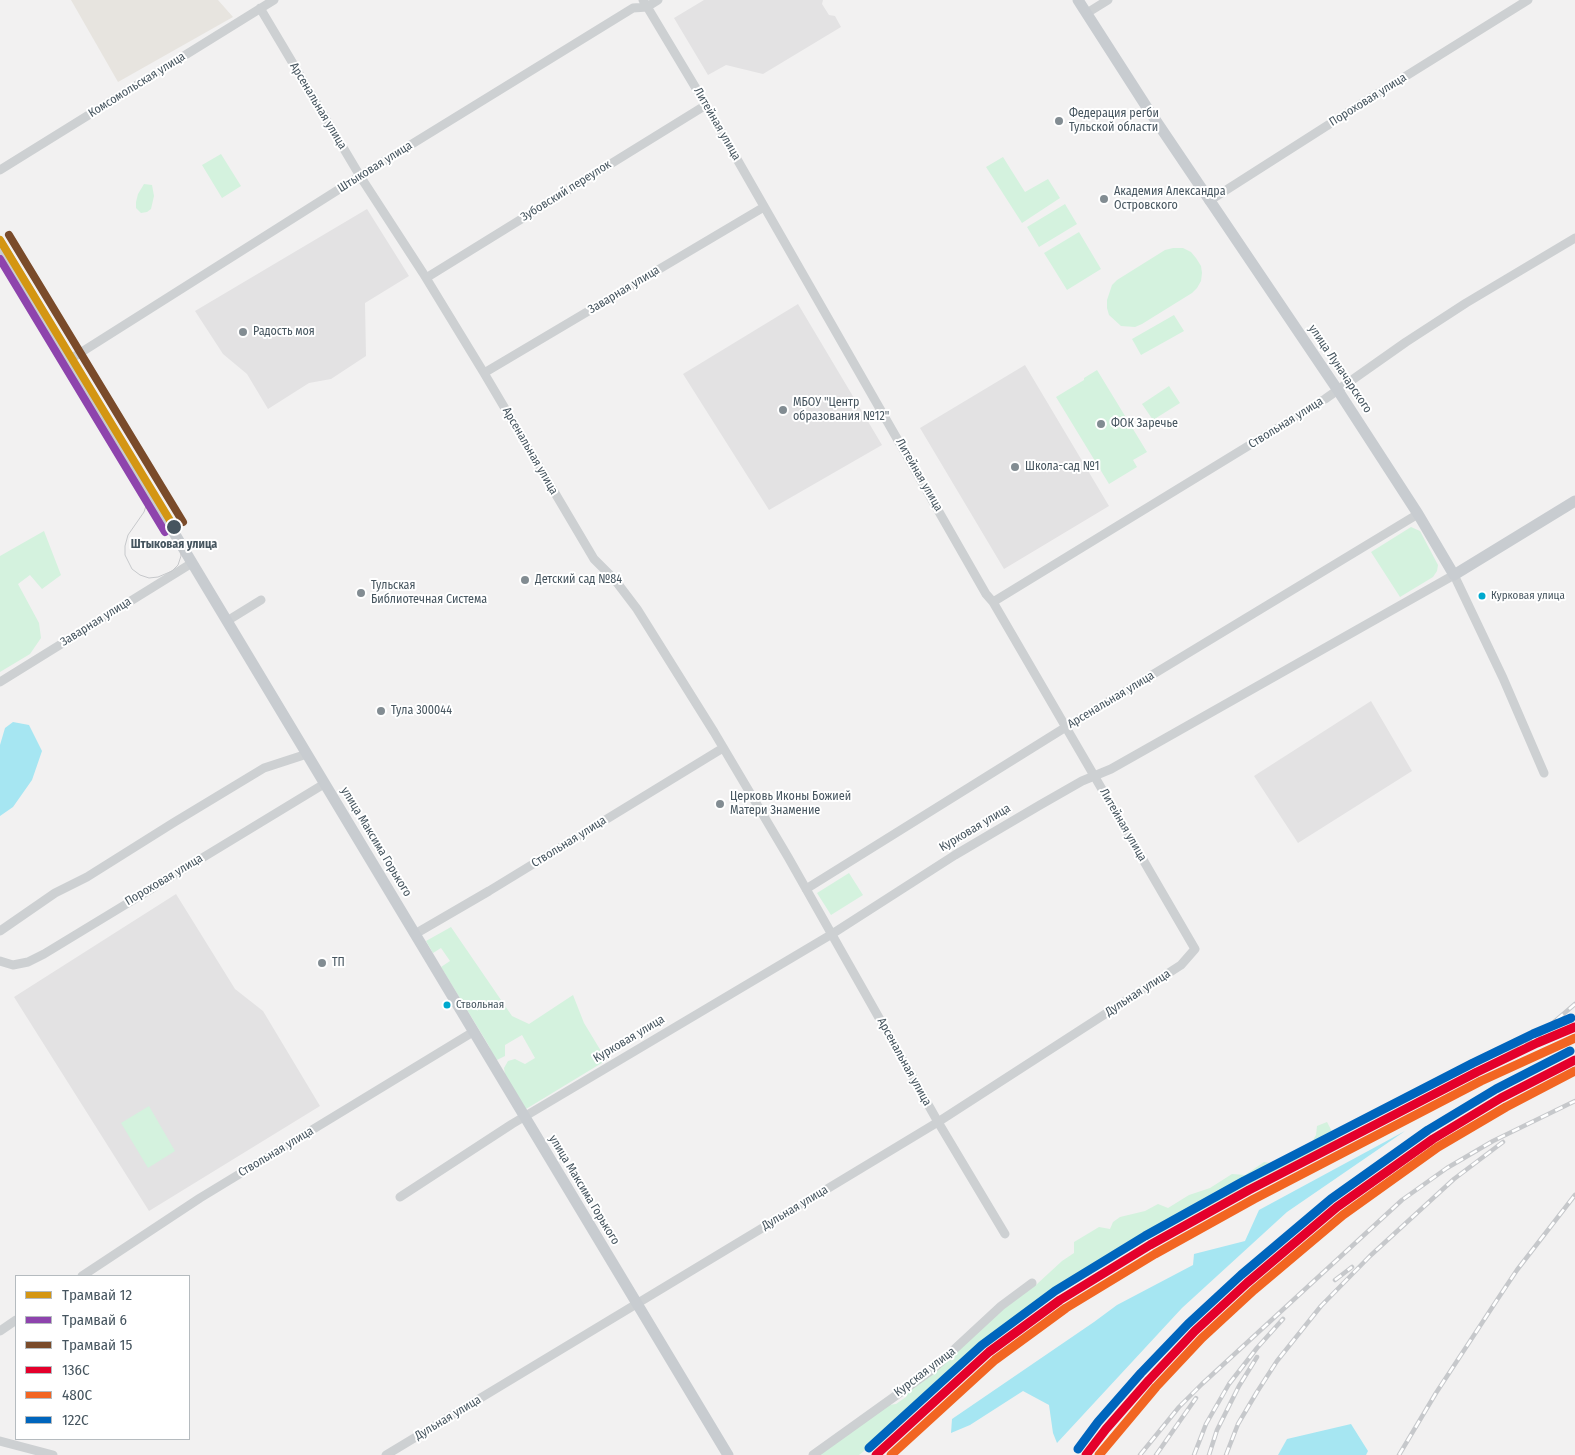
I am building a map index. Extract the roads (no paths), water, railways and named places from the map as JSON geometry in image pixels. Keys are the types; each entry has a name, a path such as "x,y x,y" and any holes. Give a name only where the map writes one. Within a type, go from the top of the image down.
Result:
{"main road":[{"name":"улица Луначарского","path":"1078,0 1209,200 1337,389 1418,514 1454,575"},
{"name":"улица Максима Горького","path":"0,244 728,1455"},
{"name":"Курковая улица","path":"1454,575 1575,500"}],"street":[{"name":"Комсомольская улица","path":"0,170 274,0"},
{"name":"Штыковая улица","path":"69,360 360,176 633,8 658,0"},
{"path":"1087,13 1108,0"},
{"name":"Пороховая улица","path":"1209,200 1528,0"},
{"name":"Литейная улица","path":"645,3 706,105 986,594 993,602 1195,950"},
{"name":"Арсенальная улица","path":"260,8 360,176 426,278 484,373 594,559 615,580 637,609 723,748 832,934 938,1122 1005,1234"},
{"name":"Зубовский переулок","path":"426,278 706,105"},
{"name":"Заварная улица","path":"484,373 764,207"},
{"name":"Ствольная улица","path":"993,602 1325,399 1466,302 1575,238"},
{"name":"Арсенальная улица","path":"806,889 1066,727 1418,514"},
{"name":"Заварная улица","path":"0,682 192,563"},
{"name":"улица Луначарского","path":"1454,575 1503,678 1544,773"},
{"name":"Курковая улица","path":"400,1197 524,1117 832,934 956,855 1082,781 1111,769 1454,575"},
{"path":"227,621 261,600"},
{"name":"Ствольная улица","path":"415,934 493,889 723,748"},
{"path":"0,931 55,894 87,877 264,768 307,754"},
{"name":"Пороховая улица","path":"0,961 13,965 28,962 44,954 324,784"},
{"name":"Дульная улица","path":"386,1455 938,1122 1181,965 1195,950"},
{"name":"Ствольная улица","path":"84,1275 200,1198 473,1032"},
{"name":"Курская улица","path":"813,1455 933,1368 1001,1306 1032,1283"},
{"path":"0,1331 15,1321"},
{"path":"0,1442 53,1455"}],"water":[{"path":"13,722 29,725 42,751 32,780 13,807 0,816 0,745 5,728"},
{"path":"1405,1131 1287,1212 1182,1308 1057,1443 1053,1433 1049,1405 1023,1391 970,1425 951,1433 952,1419 1117,1305 1193,1265 1194,1254 1245,1241 1259,1210"},
{"path":"1351,1424 1368,1451 1366,1455 1278,1455 1287,1439"}],"tram line":[{"name":"15","path":"9,235 183,522"},
{"name":"12","path":"0,240 174,527"},
{"name":"6","path":"0,259 165,532"},
{"path":"88,394 148,500 144,512 128,535 125,546 125,555 132,569 140,575 149,578 158,577 172,571 178,565 181,556 180,537 174,527"}],"railway":[{"path":"1477,1072 1533,1040 1575,1004"},
{"path":"1140,1455 1179,1407 1202,1384 1402,1200 1447,1168 1493,1141 1575,1101"},
{"path":"1226,1455 1238,1424 1257,1392 1277,1361 1321,1306 1370,1256 1454,1179 1503,1142"},
{"path":"1399,1455 1436,1393 1517,1270 1575,1195"},
{"path":"1335,1280 1352,1267"},
{"path":"1194,1455 1206,1424 1229,1384 1283,1319"},
{"path":"1209,1455 1217,1430 1239,1386 1257,1357"},
{"path":"1156,1455 1196,1398"}],"place":[{"name":"Федерация регби Тульской области","path":"1059,121"},
{"name":"Академия Александра Островского","path":"1104,199"},
{"name":"Радость моя","path":"243,332"},
{"name":"МБОУ \"Центр образования №12\"","path":"783,410"},
{"name":"ФОК Заречье","path":"1101,424"},
{"name":"Школа-сад №1","path":"1015,467"},
{"name":"Штыковая улица","path":"174,527"},
{"name":"Детский сад №84","path":"525,580"},
{"name":"Тульская Библиотечная Система","path":"361,593"},
{"name":"Курковая улица","path":"1482,596"},
{"name":"Тула 300044","path":"381,711"},
{"name":"Церковь Иконы Божией Матери Знамение","path":"720,804"},
{"name":"ТП","path":"322,963"},
{"name":"Ствольная","path":"447,1005"}]}
